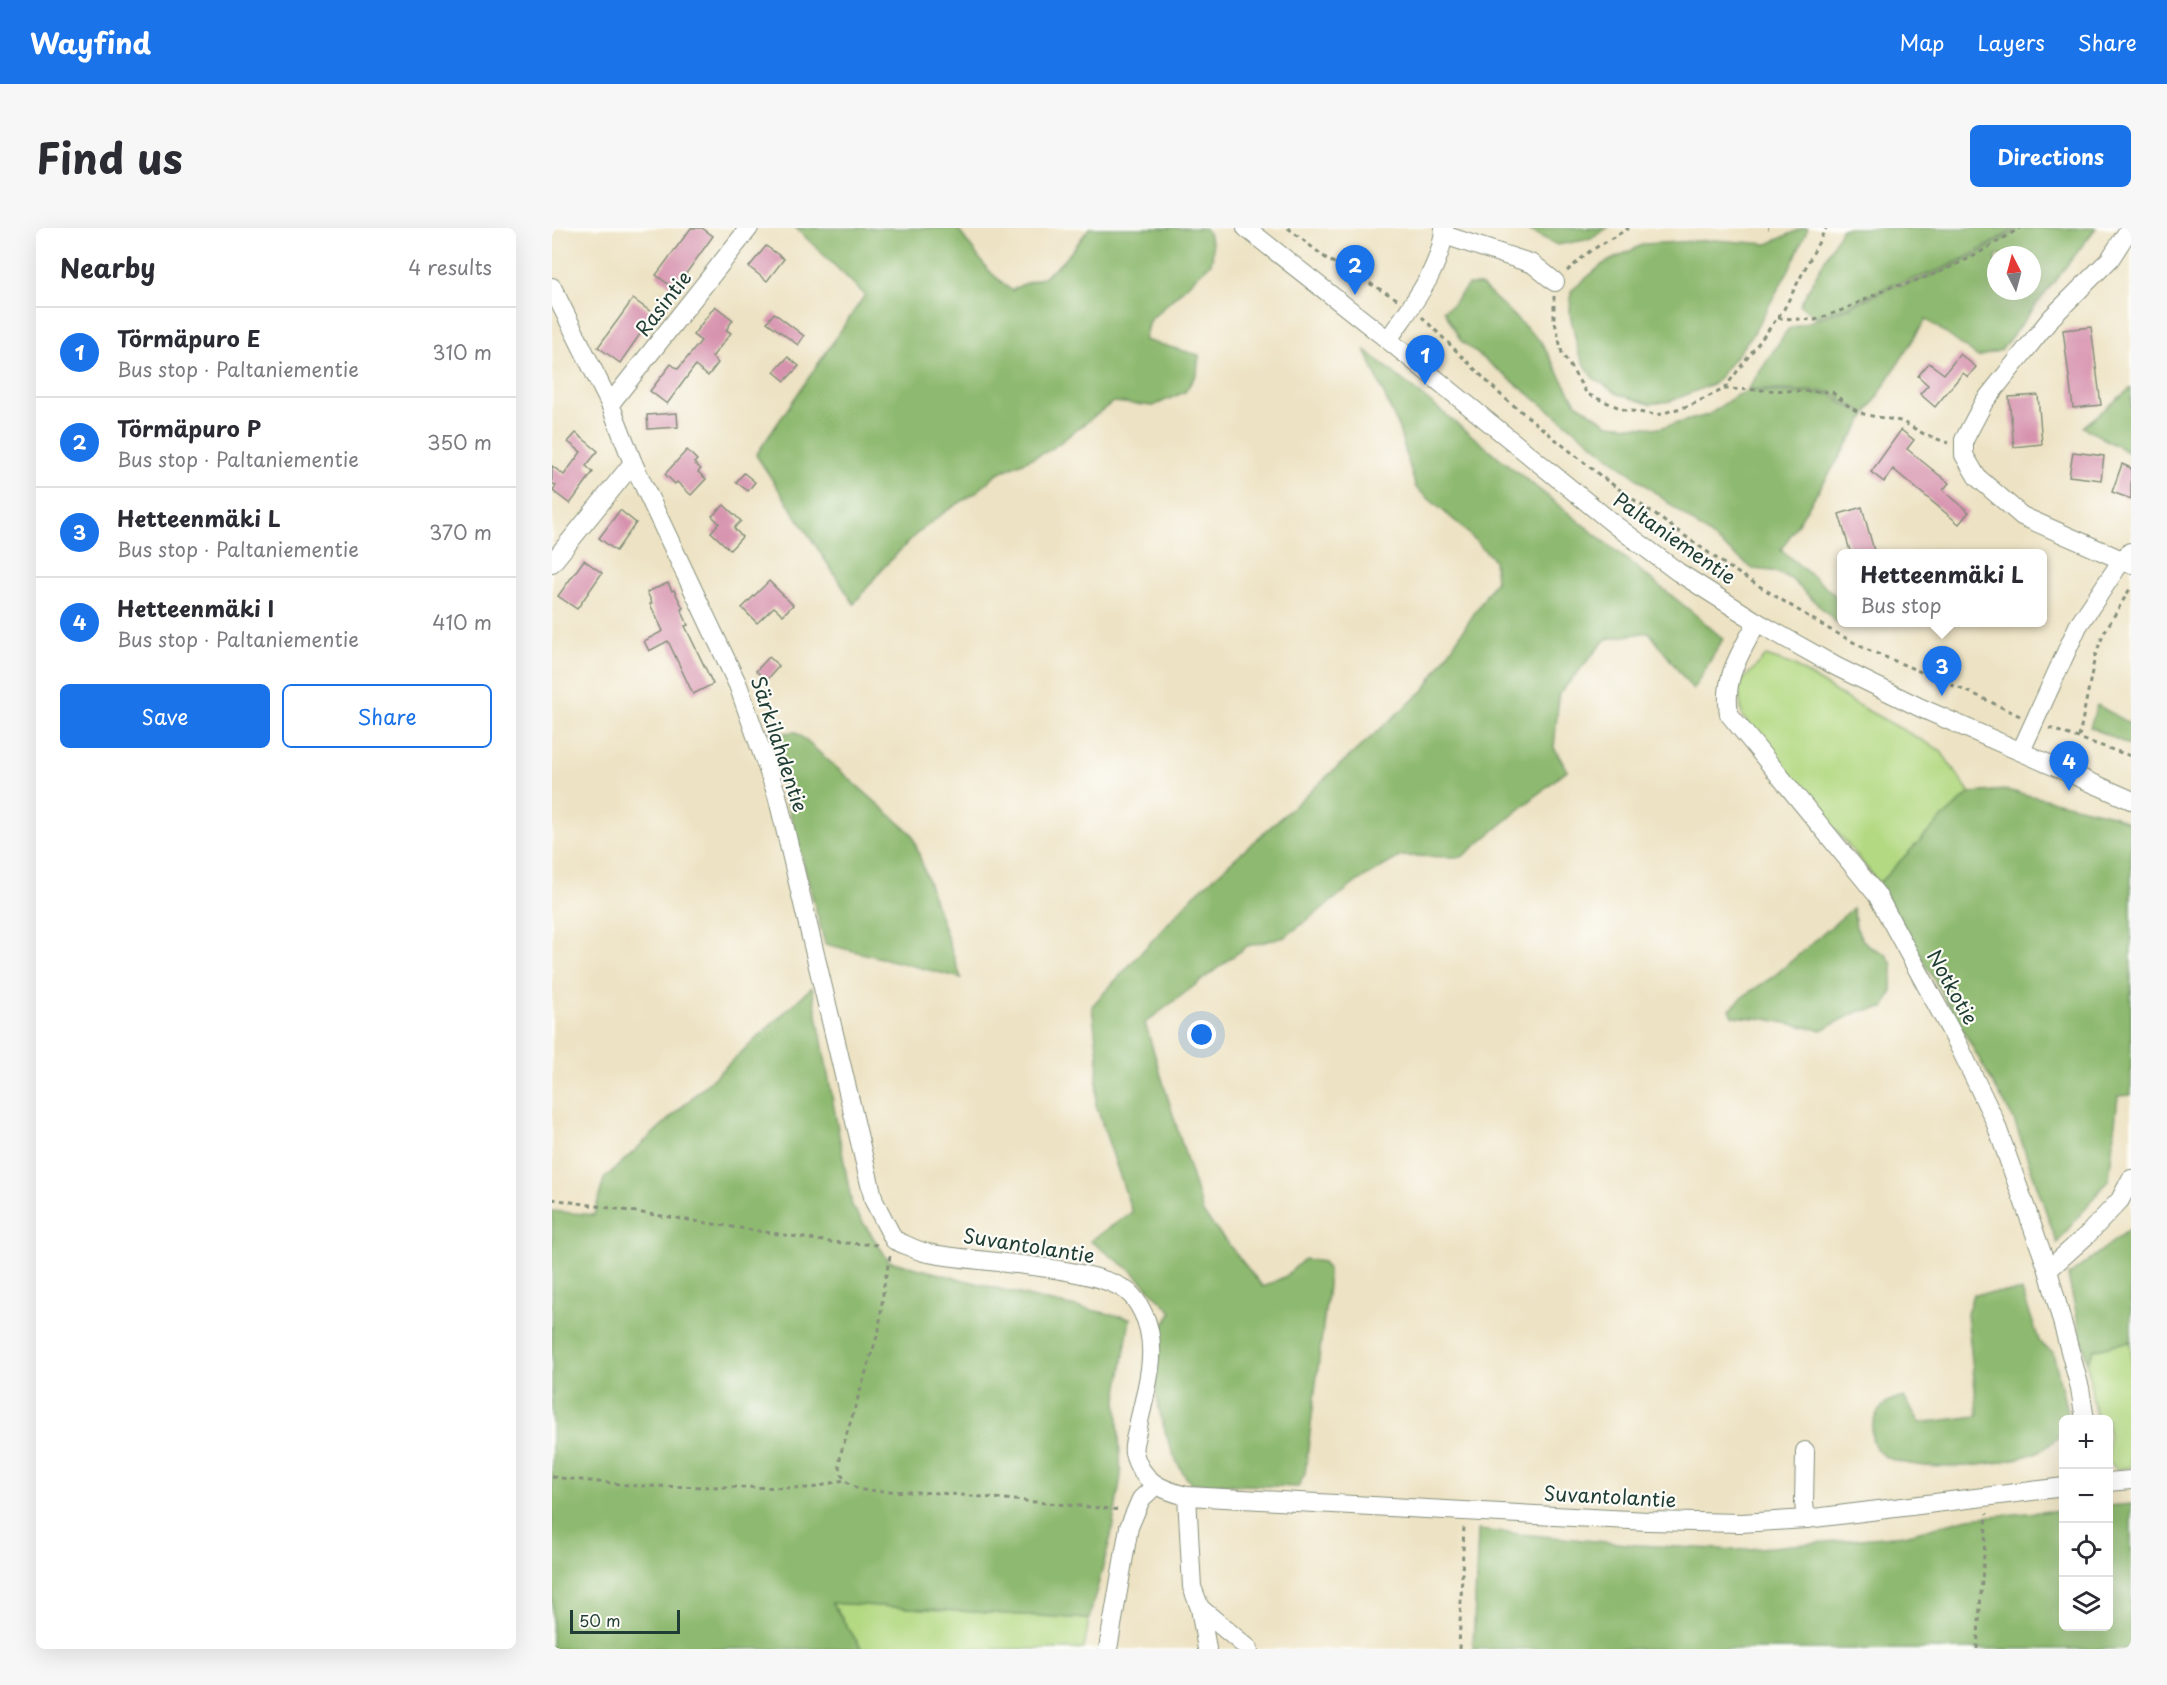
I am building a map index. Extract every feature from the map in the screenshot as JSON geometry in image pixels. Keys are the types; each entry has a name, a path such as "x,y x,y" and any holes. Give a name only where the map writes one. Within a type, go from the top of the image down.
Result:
{"street":[{"name":"Rasintie","path":"610,404 749,228"},
{"name":"Paltaniementie","path":"1246,228 1615,525 1678,572 1757,622 1837,667 1911,703 2131,800"},
{"path":"2021,751 2078,626 2128,559 2022,516 1977,477 1964,455 1965,440 1971,425 1992,393 2051,318 2110,259 2130,228"},
{"path":"1388,340 1410,308 1436,260 1444,231 1533,264 1555,282"},
{"name":"Särkilahdentie","path":"552,287 610,404 633,463 738,685 765,756 777,795 874,1201 894,1240"},
{"path":"552,563 633,463"},
{"name":"Notkotie","path":"1757,622 1735,663 1728,683 1729,714 1877,895 1958,1044 1994,1119 2048,1270 2077,1377 2084,1415"},
{"path":"2048,1270 2087,1235 2120,1200 2131,1179"},
{"name":"Suvantolantie","path":"894,1240 926,1253 1071,1272 1103,1280 1128,1292 1142,1310 1151,1334 1151,1362 1133,1451 1143,1475 1165,1491 1187,1496 1648,1521 1741,1523 1806,1519 2059,1488"},
{"path":"1805,1451 1806,1519"},
{"path":"2113,1482 2131,1480"},
{"path":"1108,1649 1129,1527 1142,1499 1156,1485"},
{"path":"1187,1496 1192,1587 1200,1608 1207,1649"},
{"path":"1200,1608 1249,1649"}],"path":[{"path":"1288,228 1327,259 1410,308 1502,396 1602,477 1730,568 1827,628 1866,649 1976,695 2034,723 2131,756"},
{"path":"1629,228 1590,250 1555,282 1554,318 1562,353 1587,394 1625,410 1657,415 1691,405 1724,389 1784,309 1826,228"},
{"path":"1778,318 1815,320 1845,309 1893,286 1903,285 1940,272 1974,256 2020,228"},
{"path":"1724,389 1832,392 1851,408 1866,415 1901,421 1923,434 1953,445 1965,440"},
{"path":"2079,737 2095,656 2104,633 2131,588"},
{"path":"552,1199 830,1242 883,1246 894,1240"},
{"path":"894,1240 884,1286 879,1330 842,1449 839,1464 844,1480 859,1490 940,1493 1122,1510 1135,1514"},
{"path":"552,1477 638,1486 800,1488 812,1488 844,1480"},
{"path":"1977,1649 1988,1498"},
{"path":"1459,1649 1465,1511"}],"green space":[{"path":"796,228 957,228 988,270 1012,291 1043,277 1056,267 1089,228 1205,228 1212,245 1211,263 1149,321 1144,340 1199,355 1197,373 1185,392 1153,406 1113,402 1050,450 996,474 977,492 946,511 914,536 882,569 854,604 756,455 865,295"},
{"path":"1525,228 1607,228 1591,239 1557,245"},
{"path":"1803,228 1808,228 1792,264 1753,334 1715,383 1671,401 1649,404 1618,394 1592,377 1579,354 1570,314 1571,291 1603,264 1644,244 1715,240 1768,244"},
{"path":"1842,228 2016,228 1973,254 1939,270 1892,284 1848,306 1815,317 1800,305"},
{"path":"2020,228 2096,228 2041,299 2041,246 1990,246"},
{"path":"1987,248 1987,300 2040,300 2001,350 1978,357 1926,319 1867,413 1842,401 1832,392 1748,389 1788,329 1848,308 1893,286 1905,285 1940,272"},
{"path":"1468,285 1481,285 1541,342 1576,403 1608,424 1659,428 1708,415 1737,395 1748,391 1831,394 1841,403 1866,415 1781,550 1837,597 1837,622 1791,579 1773,571 1753,569 1461,341 1444,310 1452,305"},
{"path":"1365,350 1723,639 1693,690 1649,632 1606,639 1559,694 1554,748 1567,770 1462,857 1401,856 1358,881 1285,937 1247,946 1145,1023 1203,1213 1263,1287 1286,1276 1304,1259 1323,1262 1328,1269 1328,1286 1305,1473 1298,1487 1191,1483 1171,1448 1161,1417 1156,1389 1161,1343 1160,1331 1172,1312 1132,1271 1090,1241 1132,1212 1096,1105 1098,1055 1092,1006 1194,895 1425,689 1496,580 1494,560 1461,526 1416,488 1399,429"},
{"path":"2131,388 2131,454 2083,427"},
{"path":"1766,656 1793,665 1852,702 1940,750 1970,793 1936,824 1879,883 1742,716 1738,685"},
{"path":"2097,705 2131,724 2131,746 2090,727"},
{"path":"796,732 912,834 961,978 825,944 769,734"},
{"path":"2006,790 2113,815 2131,824 2131,1095 2118,1096 2109,1179 2057,1243 2014,1120 1879,883 1936,824 1970,793"},
{"path":"1853,908 1856,927 1862,939 1870,947 1886,954 1892,964 1892,991 1884,1008 1860,1011 1821,1030 1766,1019 1733,1016 1730,1009 1745,995 1774,976"},
{"path":"812,987 852,1206 889,1261 1047,1301 1130,1318 1117,1399 1121,1476 1111,1536 1089,1619 832,1603 862,1649 552,1649 552,1211 594,1215 604,1179"},
{"path":"2131,1228 2131,1342 2094,1350 2087,1362 2068,1276"},
{"path":"2022,1291 2040,1343 2053,1352 2068,1415 2059,1415 2059,1436 2045,1448 2030,1455 1989,1464 1943,1467 1901,1462 1886,1457 1875,1446 1872,1431 1876,1415 1891,1401 1904,1397 1920,1423 1978,1416 1967,1314 1973,1294"},
{"path":"2131,1342 2131,1467 2116,1469 2113,1466 2113,1415 2095,1415 2087,1362 2094,1350"},
{"path":"2131,1504 2131,1649 1473,1649 1478,1530 1637,1545 1737,1550 1905,1535 1968,1518 2059,1510 2059,1631 2113,1631 2113,1506"},
{"path":"831,1603 1089,1619 1084,1649 862,1649"}],"building":[{"path":"691,228 702,228 713,236 675,289 656,275"},
{"path":"766,246 784,259 767,281 749,267"},
{"path":"633,299 654,314 620,363 598,347"},
{"path":"715,306 733,320 726,330 731,333 712,357 718,363 708,376 695,366 667,404 650,391 671,364 678,369 701,341 693,335"},
{"path":"774,313 804,336 798,345 767,322"},
{"path":"2091,327 2101,405 2073,408 2063,330"},
{"path":"1960,354 1976,367 1968,377 1963,373 1935,407 1920,394 1928,385 1918,376 1929,363 1944,374"},
{"path":"788,357 799,366 785,381 774,372"},
{"path":"2038,395 2042,444 2014,447 2009,397"},
{"path":"677,413 678,427 648,429 647,415"},
{"path":"1901,430 1914,440 1907,449 1949,483 1943,490 1969,512 1959,524 1893,469 1884,482 1871,472"},
{"path":"576,433 598,451 586,466 593,472 570,504 553,491 556,486 552,483 552,466 564,475 581,452 568,442"},
{"path":"687,450 697,460 694,463 701,469 698,472 706,479 691,495 665,474"},
{"path":"2073,452 2104,456 2101,480 2069,476"},
{"path":"2122,464 2131,468 2131,499 2112,492"},
{"path":"744,473 755,482 748,491 736,482"},
{"path":"724,505 741,521 734,528 742,537 730,550 711,532 719,523 712,516"},
{"path":"1862,507 1874,549 1850,549 1839,514"},
{"path":"620,510 636,523 616,551 599,538"},
{"path":"584,560 602,573 577,609 558,596"},
{"path":"769,581 793,605 783,615 774,607 757,623 742,608"},
{"path":"668,583 683,608 681,609 688,625 685,626 713,684 693,694 668,641 649,651 644,641 663,631 647,592"},
{"path":"769,657 779,666 767,680 756,671"}],"place":[{"name":"Törmäpuro P","path":"1355,295"},
{"name":"Törmäpuro E","path":"1425,385"},
{"name":"Hetteenmäki L","path":"1942,696"},
{"name":"Hetteenmäki I","path":"2069,791"}]}
